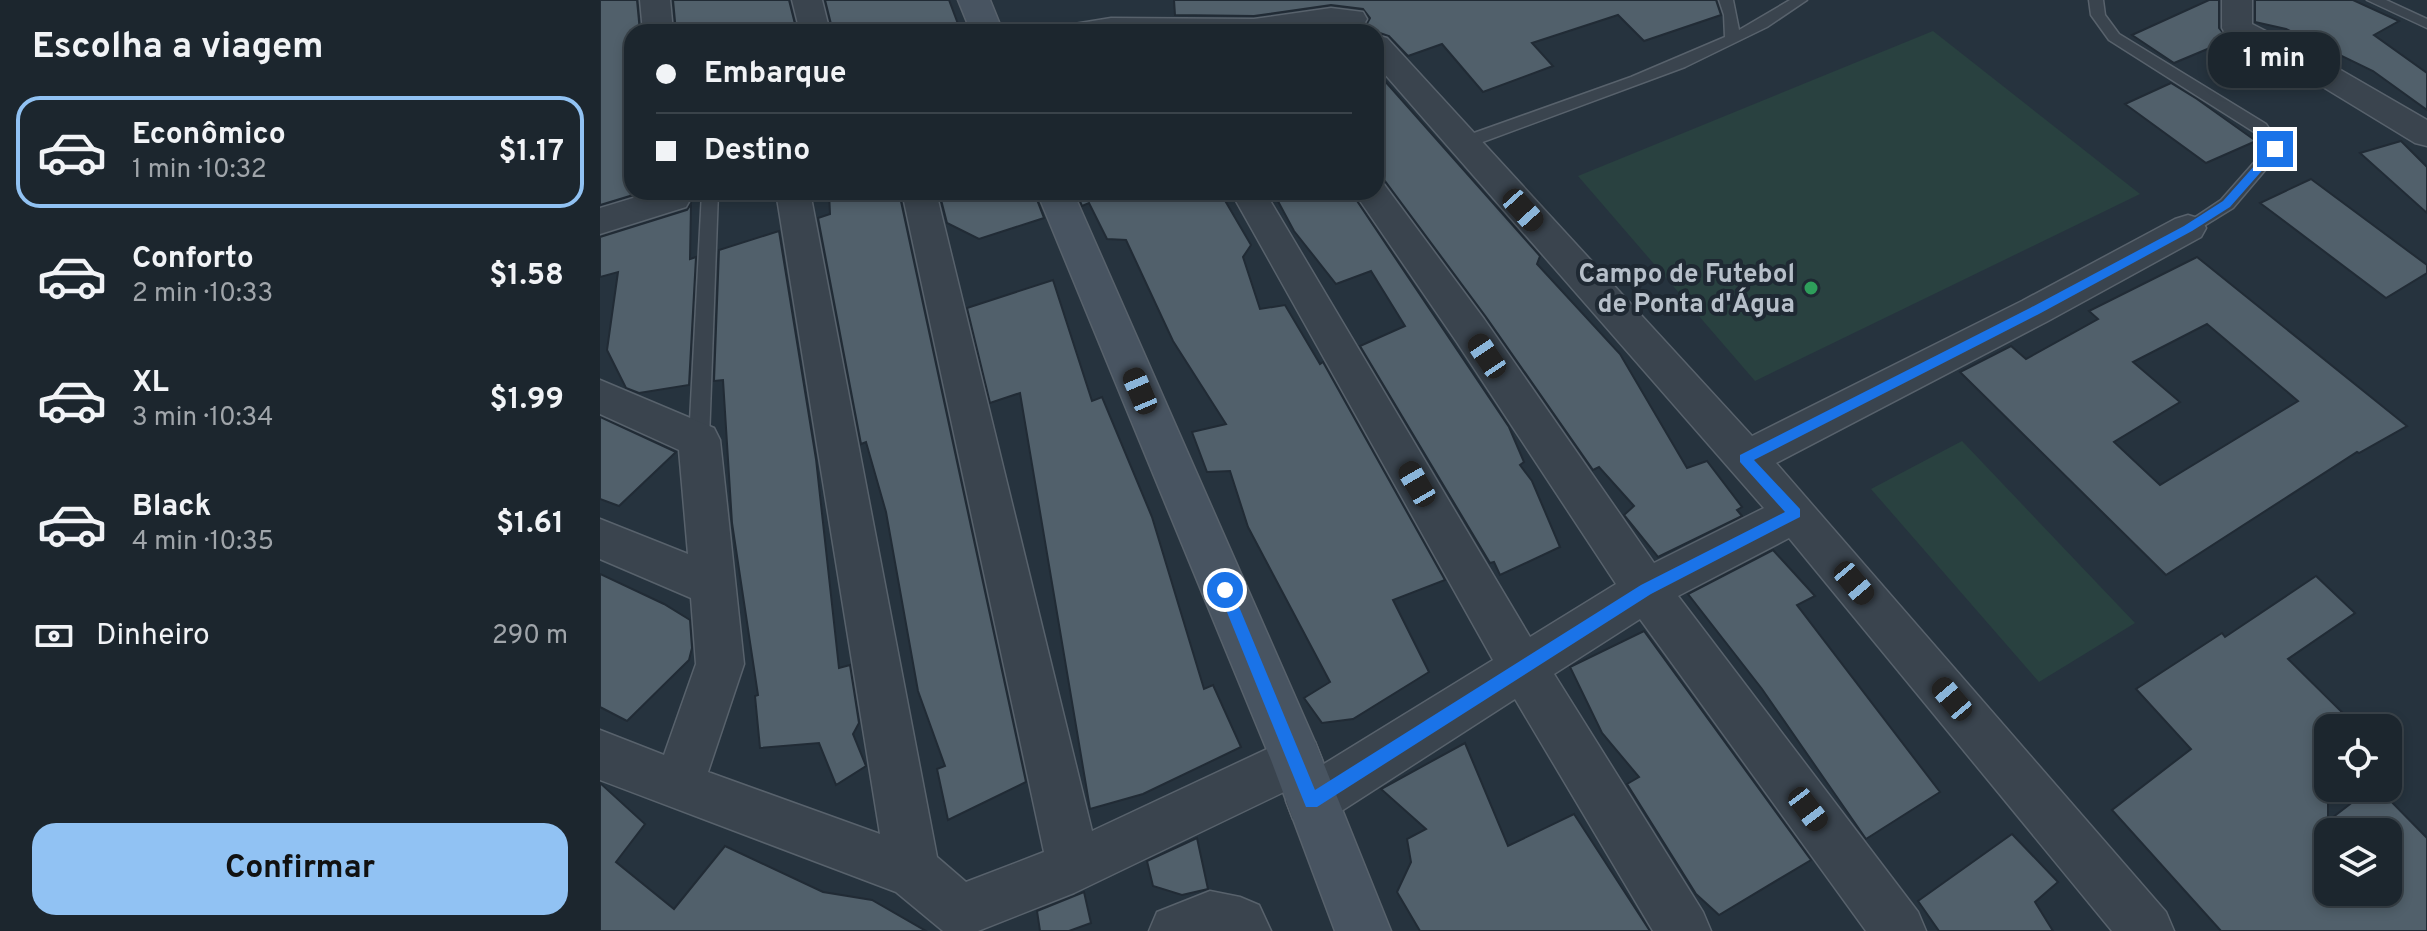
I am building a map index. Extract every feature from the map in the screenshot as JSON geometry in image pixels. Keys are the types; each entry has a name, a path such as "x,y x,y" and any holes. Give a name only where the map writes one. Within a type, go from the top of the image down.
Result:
{"street":[{"path":"655,0 657,24"},
{"path":"807,0 813,24"},
{"path":"974,0 984,24"},
{"path":"1072,0 1081,24"},
{"path":"2237,0 2237,28 2427,135"},
{"path":"1291,24 1331,17 1357,24"},
{"path":"1384,54 1795,513 2147,931"},
{"path":"600,221 662,200"},
{"path":"794,200 913,872"},
{"path":"921,200 1074,867"},
{"path":"1058,200 1304,780 1363,931"},
{"path":"1253,200 1524,670 1684,931"},
{"path":"1377,200 1470,330 1646,590 1899,931"},
{"path":"1745,459 2035,311 2188,228"},
{"path":"600,396 699,440 720,664 678,786"},
{"path":"600,755 913,872 965,921 1074,867 1304,780 1524,670 1646,590 1795,513"},
{"path":"600,538 712,586"},
{"path":"1176,931 1210,918 1240,924 1244,931"}],"lane":[{"path":"1726,0 1731,15 1732,38"},
{"path":"1463,143 1696,56 1800,0"},
{"path":"2096,0 2098,15 2114,37 2260,128 2275,149 2227,204 2188,228"},
{"path":"2374,0 2427,24"},
{"path":"699,440 710,200"}],"green space":[{"name":"Campo de Futebol de Ponta d'Água","path":"1933,31 2140,194 1755,381 1578,176"},
{"path":"1962,441 2135,623 2039,682 1871,489"}],"building":[{"path":"600,0 637,0 639,24 624,24 624,198 600,205"},
{"path":"673,0 789,0 795,24 675,24"},
{"path":"825,0 949,0 958,24 831,24"},
{"path":"1174,0 1716,0 1721,15 1644,41 1618,15 1532,43 1553,66 1483,92 1442,44 1408,56 1384,34 1384,24 1367,24 1370,18 1363,9 1331,5 1254,16 1175,15"},
{"path":"2209,0 2219,0 2219,28 2229,40 2174,63 2132,35"},
{"path":"2255,0 2353,0 2399,21 2374,35 2427,73 2427,110 2373,71 2286,29 2255,22"},
{"path":"1384,80 1540,256 1537,264 1620,354 1687,468 1707,461 1742,507 1737,510 1742,516 1658,557 1624,515 1634,506 1599,467 1593,470 1486,317 1385,181"},
{"path":"2171,83 2256,141 2206,163 2125,104"},
{"path":"2401,141 2427,167 2427,213 2360,153"},
{"path":"2311,179 2427,265 2427,273 2386,298 2260,203"},
{"path":"829,200 901,200 1026,782 948,820 937,769 945,766 918,691 886,512 866,442 861,444 818,218 830,214"},
{"path":"941,200 1037,200 1044,218 979,239 947,223"},
{"path":"1079,200 1225,200 1251,245 1243,257 1260,309 1285,305 1320,364 1323,362 1445,580 1393,600 1429,672 1353,719 1322,723 1304,698 1330,682 1248,527 1230,471 1207,472 1192,432 1226,424 1173,341 1126,240 1107,239 1089,203 1082,206"},
{"path":"1277,200 1356,200 1509,427 1524,462 1520,465 1532,481 1560,547 1500,575 1360,346 1405,326 1371,271 1336,284 1294,231"},
{"path":"691,204 690,259 696,257 689,385 639,393 626,388 607,350 618,272 600,277 600,237 687,210"},
{"path":"779,231 816,459 839,668 850,665 859,723 853,734 866,766 836,785 819,743 760,748 755,696 758,695 732,523 723,380 714,381 719,250"},
{"path":"2197,257 2407,426 2357,452 2166,575 1960,372 2011,346 2026,359 2098,319 2089,311","holes":["2207,324 2298,401 2160,485 2114,442 2180,402 2133,362"]},
{"path":"1053,280 1092,401 1102,397 1152,517 1204,689 1213,685 1241,747 1143,794 1090,809 1020,393 990,403 967,308"},
{"path":"600,417 676,452 619,506 600,499"},
{"path":"1773,550 1815,596 1797,605 1940,792 1866,839 1762,689 1688,594"},
{"path":"600,574 664,604 690,620 692,648 689,660 627,721 600,707"},
{"path":"2316,576 2355,613 2288,659 2344,714 2314,714 2314,802 2328,802 2328,818 2314,818 2314,906 2402,906 2402,818 2332,818 2353,802 2392,802 2427,838 2427,931 2221,931 2112,810 2191,749 2136,689 2222,633 2225,637"},
{"path":"1644,631 1811,860 1719,915 1696,894 1627,784 1639,777 1602,733 1570,667"},
{"path":"1465,743 1508,846 1574,814 1650,931 1420,931 1397,892 1411,862 1407,839 1426,829 1381,789"},
{"path":"600,783 645,824 616,862 674,909 725,846 823,892 872,900 926,931 600,931"},
{"path":"2012,834 2058,882 2035,902 2053,931 1939,931 1918,901"},
{"path":"1197,838 1208,889 1182,895 1153,886 1147,861"},
{"path":"1084,892 1091,923 1069,931 1040,931 1037,911"}],"place":[{"name":"Campo de Futebol de Ponta d'Água","path":"1811,288"}],"route":[{"path":"1225,590 1297,760 1311,801 1524,670 1646,590 1795,513 1745,459 1900,377 2035,311 2188,228 2227,204 2275,149"}]}
